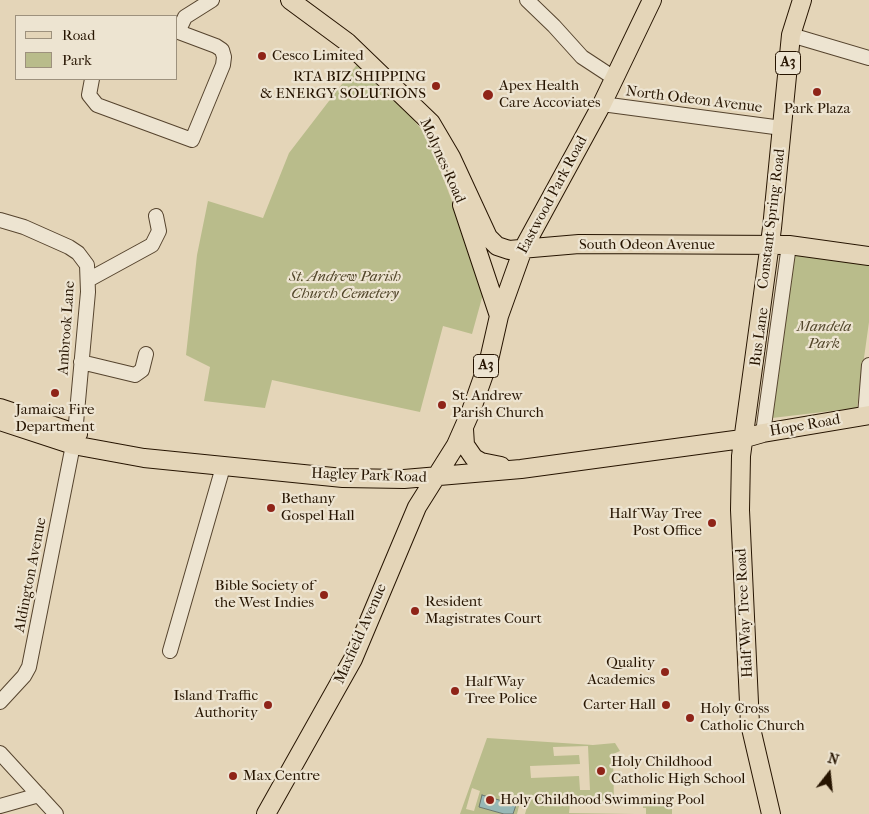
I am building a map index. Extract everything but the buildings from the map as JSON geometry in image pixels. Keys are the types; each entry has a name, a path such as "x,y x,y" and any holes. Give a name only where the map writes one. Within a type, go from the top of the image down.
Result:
{"main road":[{"name":"Molynes Road","path":"290,0 348,42 421,113 458,192 499,316"},
{"name":"Eastwood Park Road","path":"439,473 464,429 489,360 499,316 523,249 602,104 652,0"},
{"name":"Constant Spring Road","path":"742,440 770,244 790,35 802,0"},
{"name":"South Odeon Avenue","path":"421,113 431,123 451,157 492,242 503,249 579,244 770,244 869,256"},
{"name":"Hagley Park Road","path":"0,408 74,439 319,466 439,473"},
{"name":"Hope Road","path":"742,440 764,433 867,415"},
{"name":"Hagley Park Road","path":"0,421 144,458 343,478 521,469 742,440"},
{"path":"464,429 466,445 474,458 489,464 521,469"},
{"name":"Half Way Tree Road","path":"742,440 740,510 750,724 771,814"},
{"name":"Maxfield Avenue","path":"266,814 353,659 417,507 439,473"}],"street":[{"path":"178,30 185,17 212,0"},
{"path":"527,0 554,26 582,58 614,78"},
{"path":"92,80 89,95 97,105 192,140 223,65 224,57 222,50 178,32"},
{"path":"790,35 869,58"},
{"name":"North Odeon Avenue","path":"602,104 782,128"},
{"path":"88,280 152,246 159,231 156,216"},
{"name":"Ambrook Lane","path":"0,220 48,237 78,253 87,266 88,280 74,439"},
{"name":"Bus Lane","path":"764,433 789,245"},
{"path":"81,362 135,375 142,370 146,354"},
{"path":"867,415 869,365"},
{"name":"Aldington Avenue","path":"0,702 24,676 29,667 74,439"},
{"path":"170,651 223,467"},
{"path":"0,754 56,814"},
{"path":"0,806 39,795"}],"green space":[{"name":"St. Andrew Parish Church Cemetery","path":"362,58 427,136 485,287 472,334 443,326 420,412 272,380 265,408 204,401 210,367 186,355 197,255 208,201 263,218 289,153"},
{"name":"Mandela Park","path":"792,252 869,265 869,322 857,408 772,418 777,360"},
{"name":"Holy Childhood Catholic High School","path":"487,738 593,745 615,743 620,751 613,754 614,803 672,804 672,814 646,814 646,808 643,808 643,805 570,804 569,813 635,814 525,814 528,804 520,802 517,814 513,814 515,805 479,807 504,814 460,814","holes":["588,746 590,790 580,790 579,776 531,778 530,766 580,764 579,755 554,756 553,747","472,788 480,791 474,811 466,809"]}],"water":[{"name":"Holy Childhood Swimming Pool","path":"482,795 516,805 513,814 504,814 479,807"}],"place":[{"name":"Cesco Limited","path":"262,56"},
{"name":"RTA BIZ SHIPPING & ENERGY SOLUTIONS","path":"436,86"},
{"name":"Park Plaza","path":"817,92"},
{"name":"Apex Health Care Accoviates","path":"488,95"},
{"name":"Jamaica Fire Department","path":"55,393"},
{"name":"St. Andrew Parish Church","path":"442,405"},
{"name":"Bethany Gospel Hall","path":"271,508"},
{"name":"Half Way Tree Post Office","path":"712,523"},
{"name":"Bible Society of the West Indies","path":"324,595"},
{"name":"Resident Magistrates Court","path":"415,611"},
{"name":"Quality Academics","path":"665,672"},
{"name":"Half Way Tree Police","path":"455,691"},
{"name":"Island Traffic Authority","path":"268,705"},
{"name":"Carter Hall","path":"666,705"},
{"name":"Holy Cross Catholic Church","path":"690,718"},
{"name":"Holy Childhood Catholic High School","path":"601,771"},
{"name":"Max Centre","path":"233,776"},
{"name":"Holy Childhood Swimming Pool","path":"490,800"}]}
